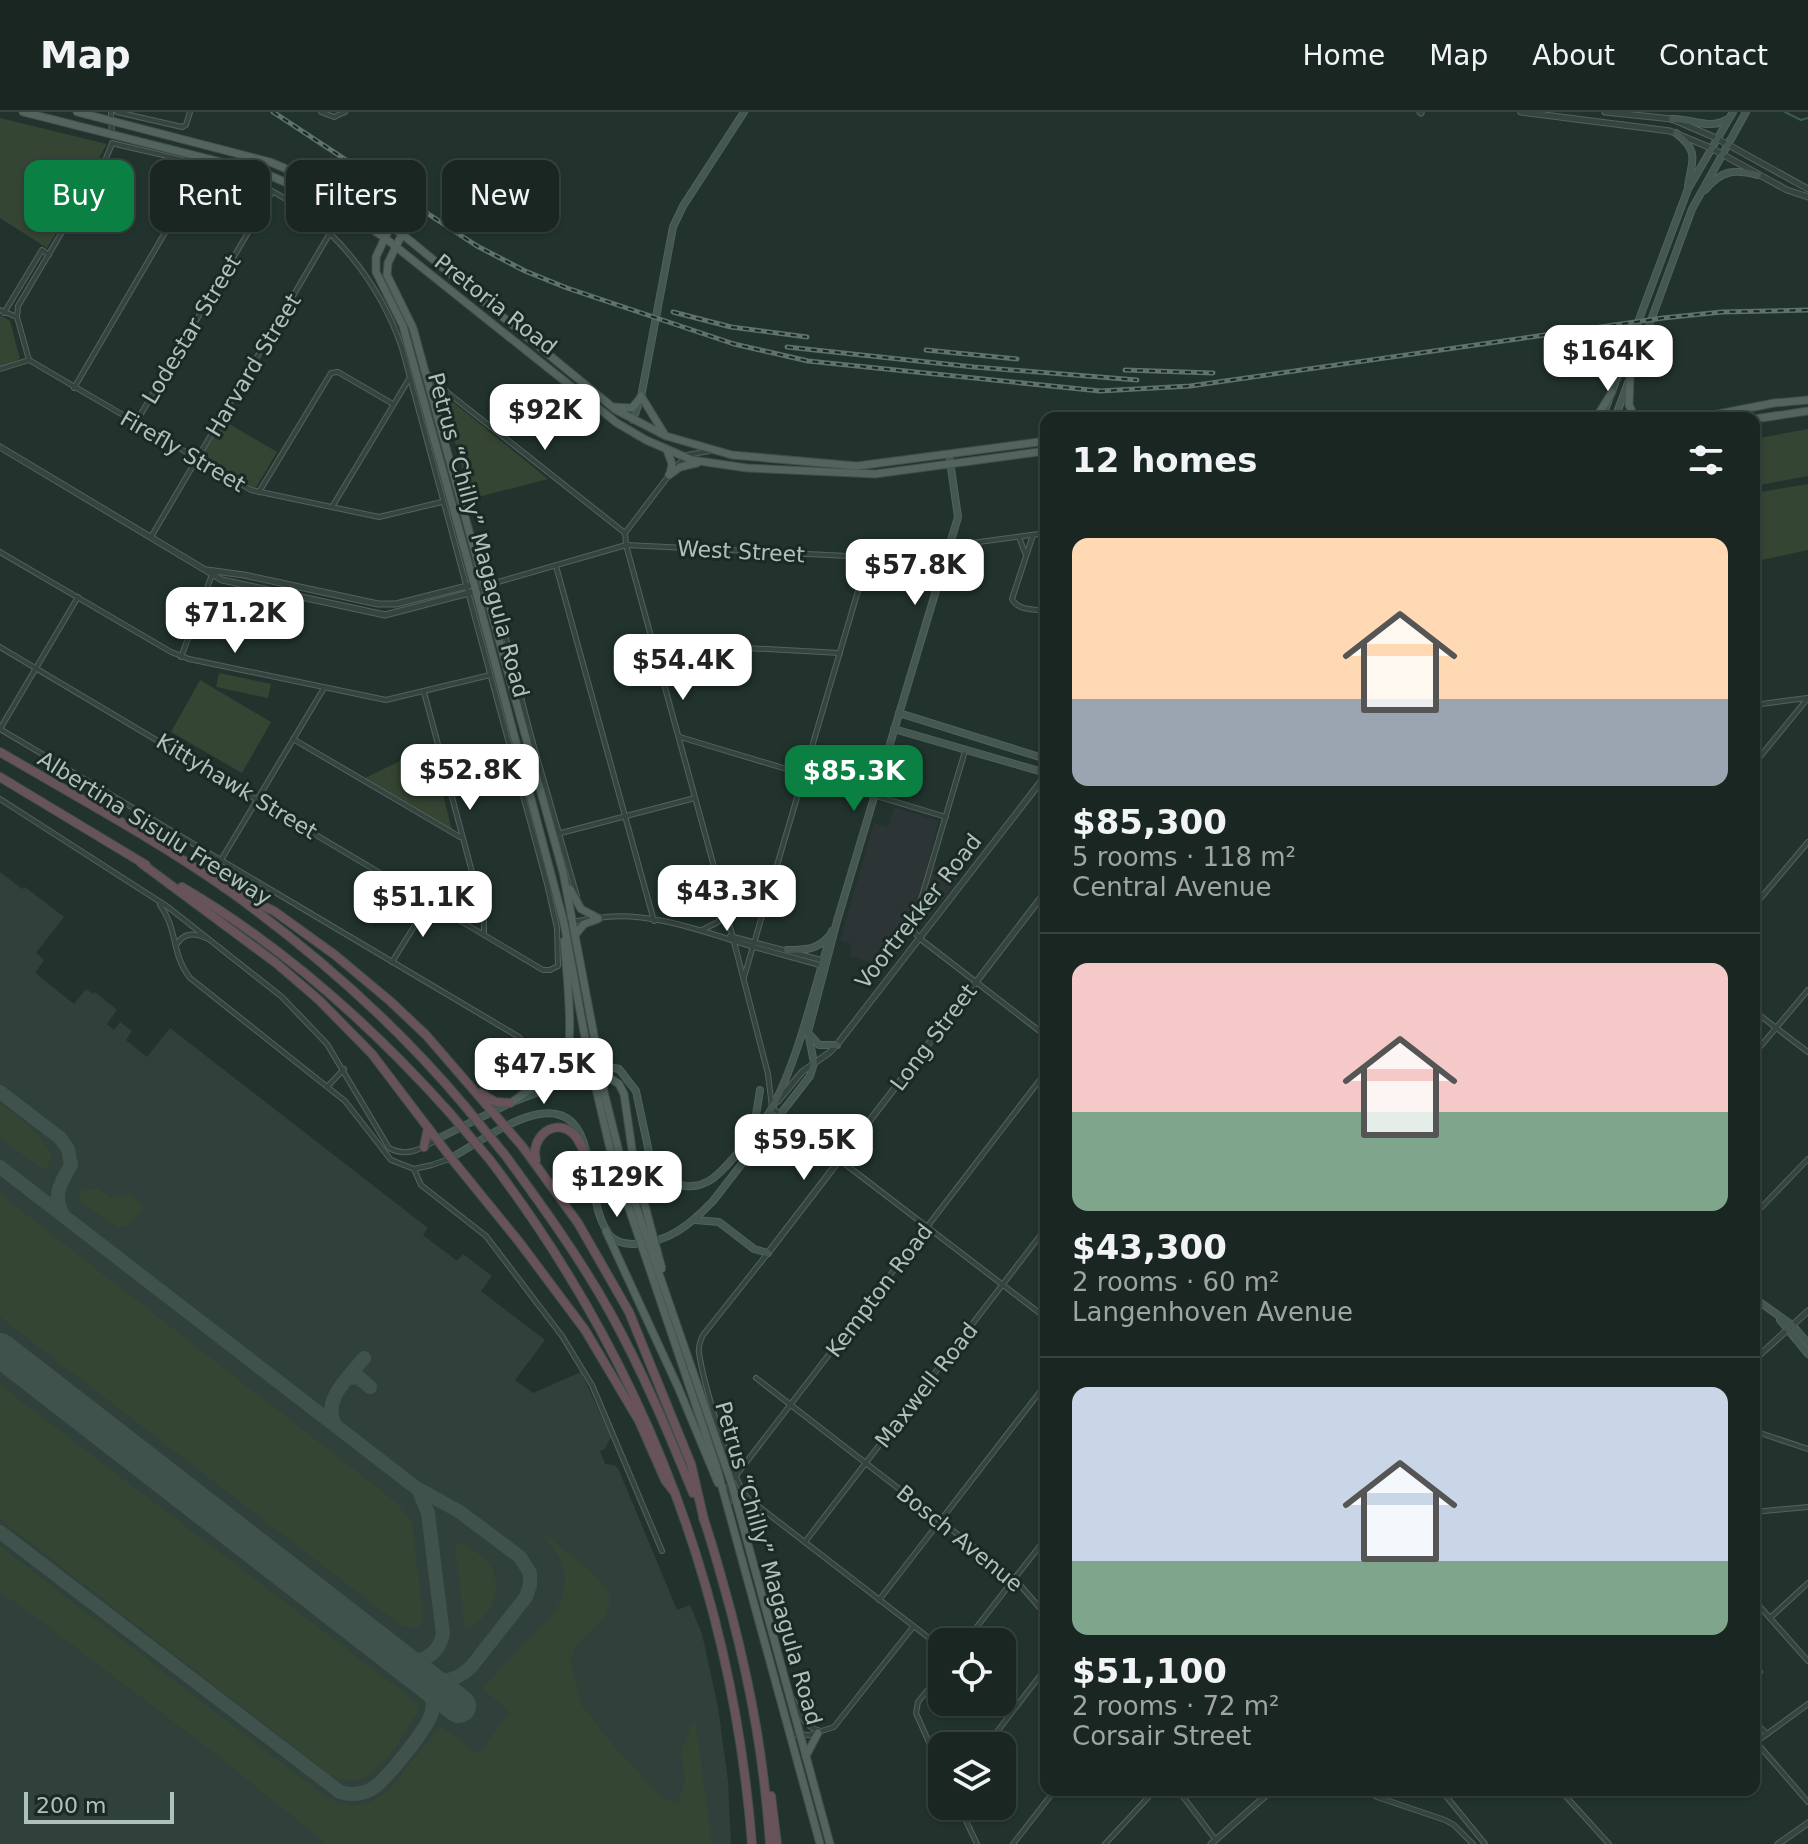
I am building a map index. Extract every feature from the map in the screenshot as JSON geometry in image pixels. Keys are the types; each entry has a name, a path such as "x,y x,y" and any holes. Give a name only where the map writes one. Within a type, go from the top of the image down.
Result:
{"highway":[{"name":"Albertina Sisulu Freeway","path":"0,752 223,887 340,980 432,1067 505,1155 559,1231 612,1316 647,1384 704,1520 746,1670 765,1772 770,1844"},
{"name":"Albertina Sisulu Freeway","path":"0,777 224,912 326,990 382,1042 449,1112 490,1160 542,1232 597,1321 640,1405 698,1559 724,1656 740,1738 752,1844"},
{"path":"141,863 276,963 319,1000 372,1054 585,1330 639,1421 665,1480 675,1493"},
{"path":"223,887 274,911 335,955 426,1035 550,1182 599,1256 639,1332 691,1464 704,1520"},
{"path":"473,1088 496,1102 510,1103"},
{"path":"424,1147 428,1127"},
{"path":"550,1182 534,1152 537,1140 548,1130 564,1128 574,1134 590,1166"},
{"path":"765,1772 773,1803 777,1844"}],"main road":[{"name":"Pretoria Road","path":"23,112 112,139 277,178 331,202 385,238 617,423 684,457 747,468 857,474 1040,442"},
{"name":"Pretoria Road","path":"77,112 113,115 286,169"},
{"path":"617,423 626,424 633,420 641,396 673,227 742,112"},
{"path":"1617,412 1692,209 1746,112"},
{"path":"1672,119 1683,118 1714,125 1731,115"},
{"path":"1602,412 1688,189 1731,115"},
{"path":"1676,133 1688,142 1693,153 1688,189"},
{"path":"1692,209 1707,187 1723,173 1739,170 1758,175"},
{"path":"385,238 388,232"},
{"name":"Pretoria Road","path":"400,232 612,406 666,436 710,451 763,459 857,466 1040,451"},
{"path":"388,263 402,234"},
{"name":"Petrus “Chilly” Magagula Road","path":"385,238 376,257 376,272 405,334 563,872 596,1046 600,1093 613,1162 641,1222 656,1269 730,1513 820,1844"},
{"path":"388,263 395,257 406,255"},
{"name":"Petrus “Chilly” Magagula Road","path":"388,263 388,278 407,313 425,371 564,923 588,1054 600,1093"},
{"path":"481,314 489,308"},
{"path":"1630,378 1629,405 1632,412"},
{"path":"612,406 632,408 641,396"},
{"path":"641,396 655,423 666,436"},
{"path":"1728,412 1808,400"},
{"path":"1760,418 1808,411"},
{"path":"633,420 646,440"},
{"path":"667,450 672,464 670,474"},
{"path":"510,1103 605,1066 619,1069 636,1091 654,1166 670,1181 681,1185 706,1183 717,1176 772,1108 825,964 959,515 950,458"},
{"path":"670,474 683,465 703,462"},
{"path":"899,713 1040,757"},
{"path":"894,729 1040,772"},
{"path":"563,872 576,904 586,913 599,918"},
{"path":"576,935 584,924 599,918"},
{"path":"825,964 837,921"},
{"path":"437,1139 510,1103 557,1070 568,1056 570,1039 564,923"},
{"path":"787,950 819,946 833,930"},
{"name":"Voortrekker Road","path":"606,1231 618,1241 640,1244 658,1241 695,1220 713,1201 810,1076 814,1063 808,1032 825,964"},
{"path":"808,1032 819,1045 837,1045"},
{"path":"570,1079 605,1075 619,1084 624,1094 641,1222 656,1269"},
{"path":"753,1132 760,1090"},
{"path":"451,1158 506,1127 541,1112 563,1114 579,1127 600,1217 723,1491"},
{"path":"695,1220 719,1222 754,1249 768,1253"},
{"name":"Petrus “Chilly” Magagula Road","path":"656,1269 733,1479 830,1844"},
{"path":"1760,1303 1808,1343"},
{"path":"1789,1328 1808,1354"},
{"path":"806,1757 821,1732"}],"street":[{"path":"0,369 29,360 17,317 18,306 106,158 112,139 113,115 182,127 186,125 190,112"},
{"path":"321,112 334,117 345,112"},
{"path":"1521,112 1676,133 1711,148 1787,190 1808,197"},
{"path":"1605,112 1672,119 1716,138 1808,189"},
{"path":"112,139 184,160"},
{"path":"272,192 330,233 391,317 442,502 479,587 534,747 579,902 584,908"},
{"name":"Lodestar Street","path":"135,424 272,192"},
{"path":"74,388 165,232"},
{"name":"Harvard Street","path":"150,538 330,233"},
{"path":"17,317 2,312 42,250 49,255"},
{"name":"Firefly Street","path":"29,360 242,487 259,493 382,518 442,502"},
{"path":"425,371 447,392 625,533"},
{"path":"259,493 331,373 338,372 393,404"},
{"path":"332,507 409,379"},
{"path":"434,407 438,398 447,392"},
{"path":"0,447 210,572 255,589 388,615 430,605 479,587"},
{"path":"710,451 684,457 625,533 626,545 725,907 768,1074 772,1108 1040,1313"},
{"name":"West Street","path":"479,587 626,545 868,557 1040,534"},
{"path":"1033,535 1012,599 1023,608 1040,610"},
{"path":"1019,537 1025,555"},
{"path":"0,552 181,657 386,700 490,675 479,587"},
{"path":"743,980 868,557"},
{"path":"556,566 654,921"},
{"path":"210,572 258,578 378,604 396,604 479,587"},
{"path":"181,657 210,572"},
{"path":"255,589 258,578"},
{"path":"427,596 430,605"},
{"path":"78,597 0,729 519,1037 524,1044 534,1045 537,1049 534,1062 521,1061 518,1052 524,1044"},
{"path":"378,604 378,614"},
{"path":"652,643 840,653"},
{"name":"Kittyhawk Street","path":"0,647 543,970 556,968 559,961 556,924 490,675"},
{"path":"221,860 324,688"},
{"path":"424,692 484,917 484,933"},
{"path":"1760,704 1808,698"},
{"path":"1760,757 1808,698"},
{"path":"678,737 946,817"},
{"path":"293,739 462,839"},
{"path":"965,751 914,931 1040,1031"},
{"name":"Voortrekker Road","path":"814,1063 837,1045 1040,782"},
{"path":"560,833 695,798"},
{"path":"0,799 159,903 282,997 327,1044 389,1148 401,1153 424,1147 437,1139"},
{"path":"1760,899 1808,842"},
{"name":"Long Street","path":"733,1479 700,1359 699,1346 703,1335 1040,899"},
{"path":"392,962 430,901"},
{"path":"159,903 170,921 181,967 194,983 328,1086 360,1118 391,1160 414,1169 451,1158"},
{"path":"699,931 718,922 725,907"},
{"path":"564,923 620,916 654,921 732,938 825,964"},
{"path":"175,947 182,938 193,934 215,943"},
{"path":"755,944 787,950 825,964"},
{"path":"1760,1047 1808,990"},
{"path":"1760,1016 1808,1052"},
{"path":"772,1108 802,1072 814,1063"},
{"path":"328,1086 344,1069"},
{"name":"Kempton Road","path":"733,1479 1040,1080"},
{"path":"1760,1209 1808,1159"},
{"path":"414,1169 421,1185 486,1236 562,1336 599,1402 662,1551"},
{"name":"Maxwell Road","path":"805,1542 1040,1236"},
{"path":"1760,1355 1808,1311"},
{"name":"Bosch Avenue","path":"756,1378 1014,1578 1040,1608"},
{"path":"879,1600 1040,1392"},
{"path":"1760,1433 1808,1449"},
{"path":"730,1513 728,1493 733,1479"},
{"path":"733,1479 744,1495 928,1637"},
{"path":"1760,1511 1808,1507"},
{"path":"976,1628 1040,1546"},
{"path":"1770,1618 1808,1583"},
{"path":"1760,1607 1808,1661"},
{"path":"790,1734 801,1736 834,1727 913,1626"},
{"path":"997,1732 1040,1676"},
{"path":"928,1690 918,1702 916,1718 928,1743"},
{"path":"789,1694 803,1722 821,1732"},
{"path":"1760,1739 1808,1704"},
{"path":"1760,1731 1764,1736"},
{"path":"1760,1749 1808,1802"},
{"path":"1013,1844 1050,1796"},
{"path":"1105,1844 1149,1796"},
{"path":"1182,1796 1214,1842 1265,1796"},
{"path":"1375,1796 1445,1820 1473,1844"},
{"path":"1446,1796 1485,1844"},
{"path":"1565,1796 1609,1844"},
{"path":"966,1820 977,1844"},
{"path":"1778,1844 1808,1823"}],"shaded area":[{"path":"894,807 938,821 928,863 938,867 953,865 959,875 925,923 907,934 902,950 882,966 850,956 852,944 840,941 874,823 888,827"},
{"path":"0,872 64,917 36,953 44,960 35,973 74,1004 86,989 93,994 95,992 117,1010 107,1024 114,1030 120,1022 132,1031 126,1040 147,1057 170,1028 428,1228 423,1235 457,1261 463,1254 492,1276 481,1291 545,1340 515,1380 533,1393 581,1372 611,1437 605,1449 600,1451 605,1464 618,1468 677,1610 690,1605 702,1634 718,1707 728,1781 731,1844 0,1844"}],"green space":[{"path":"0,118 107,144 98,160 24,160 24,232 56,232 47,248 0,218"},
{"path":"0,315 10,321 20,359 0,366"},
{"path":"448,398 548,479 471,499 444,403"},
{"path":"222,420 277,452 255,489 202,455"},
{"path":"1808,429 1808,476 1760,485 1760,438"},
{"path":"1808,484 1808,550 1760,560 1760,492"},
{"path":"219,673 271,684 268,698 216,687"},
{"path":"200,680 271,722 242,773 171,732"},
{"path":"431,746 453,835 363,779"},
{"path":"0,1103 29,1127 48,1149 52,1157 45,1171 0,1138"},
{"path":"98,1188 111,1198 128,1194 144,1206 127,1226 120,1228 79,1200 82,1191"},
{"path":"0,1194 397,1503 412,1524 423,1615 421,1625 411,1629 399,1624 0,1317"},
{"path":"0,1385 420,1705 387,1758 360,1779 344,1780 329,1774 0,1519"},
{"path":"537,1528 597,1577 609,1593 609,1607 604,1619 578,1643 570,1659 582,1706 616,1749 662,1797 678,1804 686,1777 680,1754 695,1719 712,1844 327,1844 207,1747 0,1593 0,1546 319,1792 338,1802 355,1806 372,1801 390,1789 440,1726 478,1754 510,1712 482,1688 555,1612 565,1588 559,1558"},
{"path":"455,1546 470,1548 489,1564 496,1583 492,1603 470,1628 465,1628"}],"waterway":[{"path":"1785,112 1801,120 1808,118"}],"taxiway":[{"path":"0,1092 60,1138 68,1149 71,1165 58,1195 63,1215"},
{"path":"0,1167 415,1487 460,1512 520,1557 530,1573 526,1597 471,1667 447,1680 420,1676"},
{"path":"336,1426 332,1417 334,1399 344,1381 364,1358"},
{"path":"349,1378 358,1377 370,1387"},
{"path":"397,1658 420,1660 432,1654 443,1634 428,1513 419,1491"},
{"path":"0,1532 340,1792 355,1794 370,1790 415,1742 433,1707 431,1693 422,1677"}],"runway":[{"path":"0,1350 459,1706"}],"railway":[{"path":"273,112 477,246 525,271 734,344 808,361 1100,391 1190,386 1663,318 1722,312 1808,310"},
{"path":"673,312 731,327 807,337"},
{"path":"787,347 1137,380"},
{"path":"926,350 1017,359"},
{"path":"1125,370 1213,373"}]}
